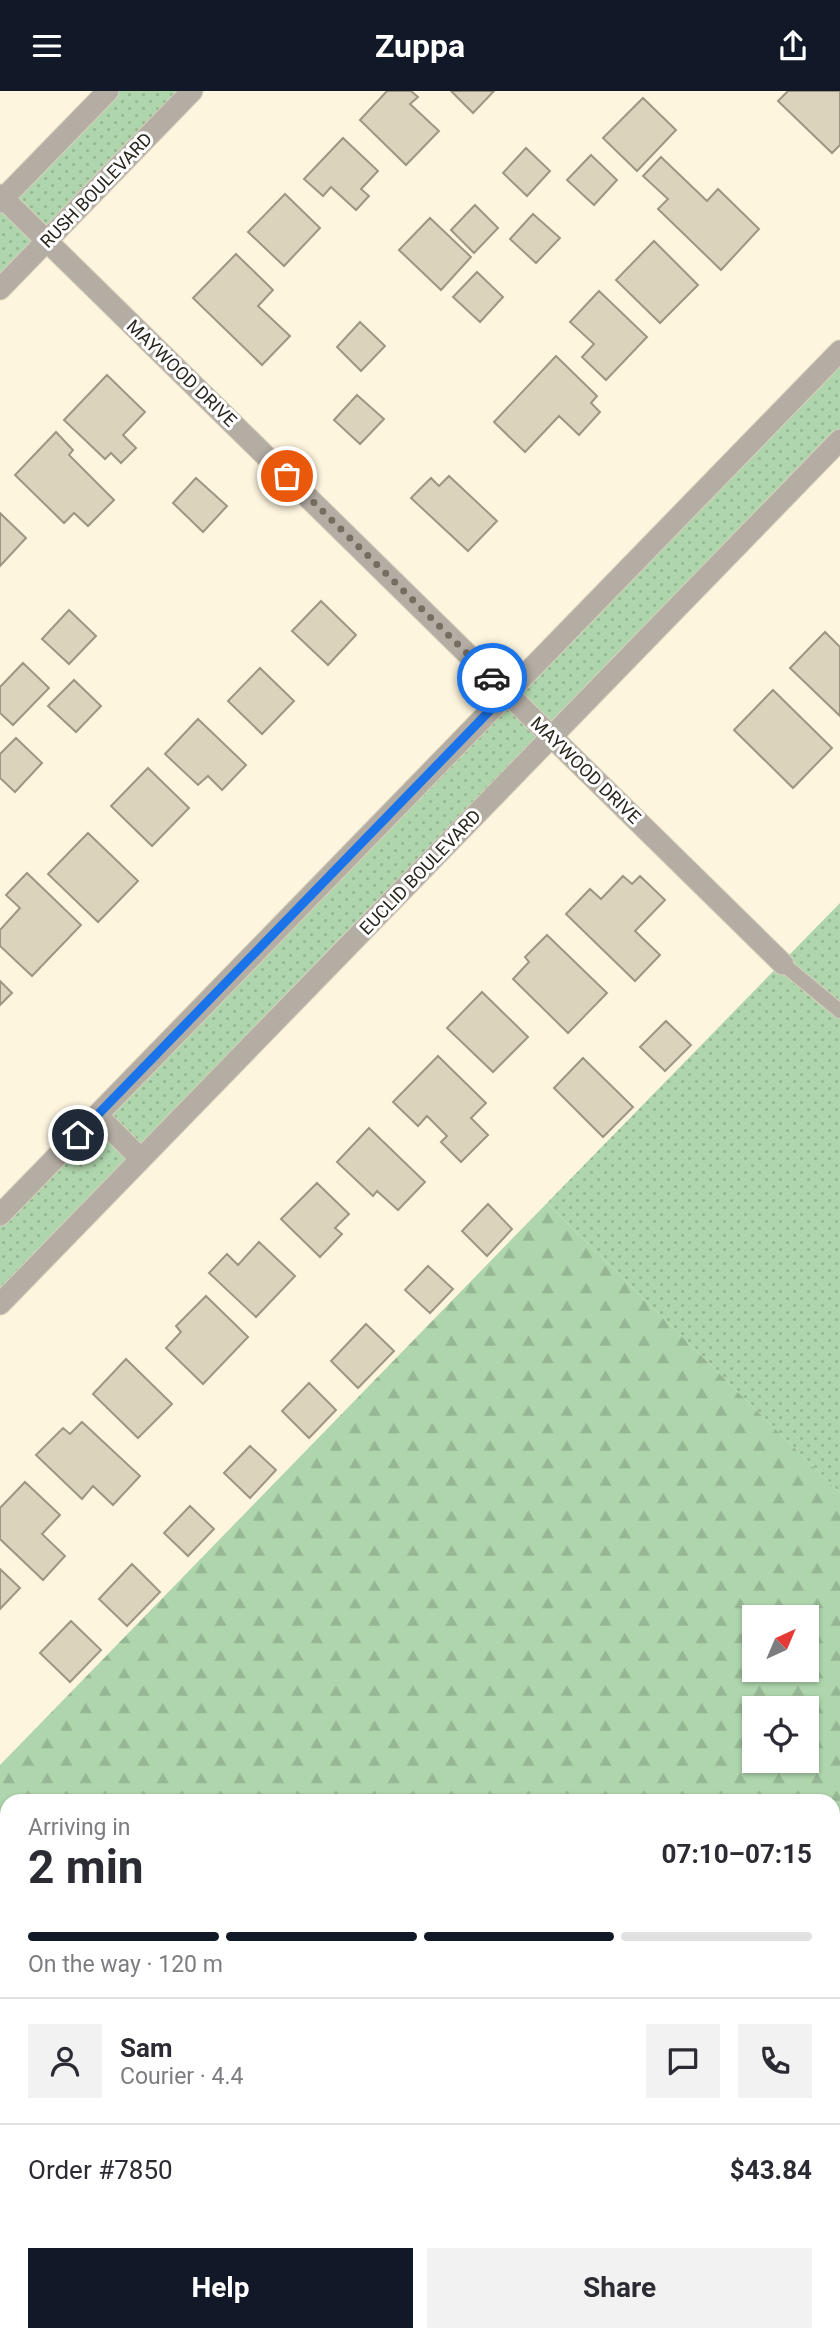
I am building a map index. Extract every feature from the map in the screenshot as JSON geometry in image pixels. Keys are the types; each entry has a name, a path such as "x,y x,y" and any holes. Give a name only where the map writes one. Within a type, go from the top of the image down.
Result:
{"street":[{"path":"1,198 108,91"},
{"name":"RUSH BOULEVARD","path":"0,289 192,91"},
{"name":"MAYWOOD DRIVE","path":"1,198 783,964"},
{"path":"0,1215 840,351"},
{"name":"EUCLID BOULEVARD","path":"0,1304 840,440"},
{"path":"97,1115 141,1159"}],"lane":[{"path":"783,964 840,1011"}],"green space":[{"path":"108,91 192,91 0,289 0,202"},
{"path":"840,351 840,440 0,1304 0,1215"},
{"path":"840,903 840,1493 547,1203"},
{"path":"547,1203 840,1493 840,1794 0,1794 0,1765"}],"building":[{"path":"387,91 411,91 418,97 410,104 439,131 406,165 360,120"},
{"path":"451,91 494,91 473,113"},
{"path":"788,91 840,91 840,145 832,153 778,101"},
{"path":"643,98 676,130 637,171 603,138"},
{"path":"343,138 378,171 361,189 369,196 356,210 331,187 323,196 304,179"},
{"path":"526,148 550,171 527,196 503,173"},
{"path":"591,155 617,180 594,205 567,180"},
{"path":"661,157 707,201 718,189 759,229 721,270 658,209 668,199 643,176"},
{"path":"285,194 320,228 284,266 248,232"},
{"path":"475,205 498,228 474,253 451,230"},
{"path":"533,214 560,238 536,263 510,239"},
{"path":"430,218 471,257 441,290 399,250"},
{"path":"654,241 698,285 660,323 616,280"},
{"path":"236,254 273,290 258,306 290,336 262,365 193,298"},
{"path":"477,272 503,297 480,322 453,297"},
{"path":"599,291 647,337 606,380 582,357 594,344 570,322"},
{"path":"360,322 385,346 361,371 337,347"},
{"path":"556,356 597,396 591,403 600,412 579,435 559,416 525,452 494,422"},
{"path":"107,375 145,412 123,435 136,448 121,463 111,453 105,459 64,420"},
{"path":"357,395 384,419 360,444 334,420"},
{"path":"56,432 73,450 69,455 114,500 88,526 74,513 64,523 15,475"},
{"path":"449,476 497,521 468,551 411,498 431,478 439,486"},
{"path":"196,478 227,506 203,532 173,503"},
{"path":"0,513 26,538 0,566"},
{"path":"321,601 356,635 328,665 292,631"},
{"path":"69,610 96,636 69,664 42,639"},
{"path":"825,632 840,647 840,716 790,668"},
{"path":"23,663 49,688 13,725 0,713 0,687"},
{"path":"260,668 294,701 262,734 228,701"},
{"path":"74,680 101,706 76,732 48,706"},
{"path":"773,690 832,748 793,788 734,730"},
{"path":"198,719 246,765 222,790 208,776 198,785 165,754"},
{"path":"16,738 42,763 15,792 0,778 0,754"},
{"path":"148,768 189,808 152,846 111,806"},
{"path":"88,833 138,881 98,922 48,874"},
{"path":"27,873 81,925 32,976 0,946 0,930 20,908 6,895"},
{"path":"623,876 632,884 640,876 665,900 635,931 660,955 635,981 566,914 590,889 601,899"},
{"path":"547,935 607,993 568,1033 513,979 529,962 525,957"},
{"path":"0,981 12,993 0,1005"},
{"path":"482,992 528,1037 493,1072 447,1028"},
{"path":"666,1021 691,1045 665,1071 640,1047"},
{"path":"438,1056 486,1103 471,1118 488,1135 461,1162 441,1142 447,1136 427,1116 418,1126 393,1102"},
{"path":"583,1058 633,1107 603,1137 554,1088"},
{"path":"369,1128 425,1182 398,1210 377,1191 373,1196 337,1162"},
{"path":"317,1183 349,1214 335,1228 342,1234 320,1257 281,1219"},
{"path":"488,1204 512,1229 487,1256 462,1231"},
{"path":"259,1242 295,1276 256,1317 209,1273 227,1254 238,1265"},
{"path":"428,1266 453,1289 430,1313 405,1290"},
{"path":"206,1296 248,1337 203,1384 166,1348 181,1332 176,1326"},
{"path":"366,1324 394,1351 358,1388 331,1361"},
{"path":"126,1359 172,1404 138,1438 93,1394"},
{"path":"309,1383 336,1410 309,1438 282,1411"},
{"path":"82,1422 140,1476 113,1505 93,1486 82,1499 36,1455 63,1428 70,1434"},
{"path":"250,1446 276,1470 250,1498 224,1473"},
{"path":"25,1482 60,1515 42,1534 65,1556 43,1580 0,1539 0,1508"},
{"path":"190,1506 214,1529 188,1556 164,1533"},
{"path":"132,1564 160,1592 127,1626 99,1599"},
{"path":"0,1569 20,1588 0,1609"},
{"path":"71,1621 101,1650 70,1682 40,1653"}],"way so far":[{"path":"287,476 492,678"}],"route":[{"path":"78,1135 507,693 492,678"}]}
